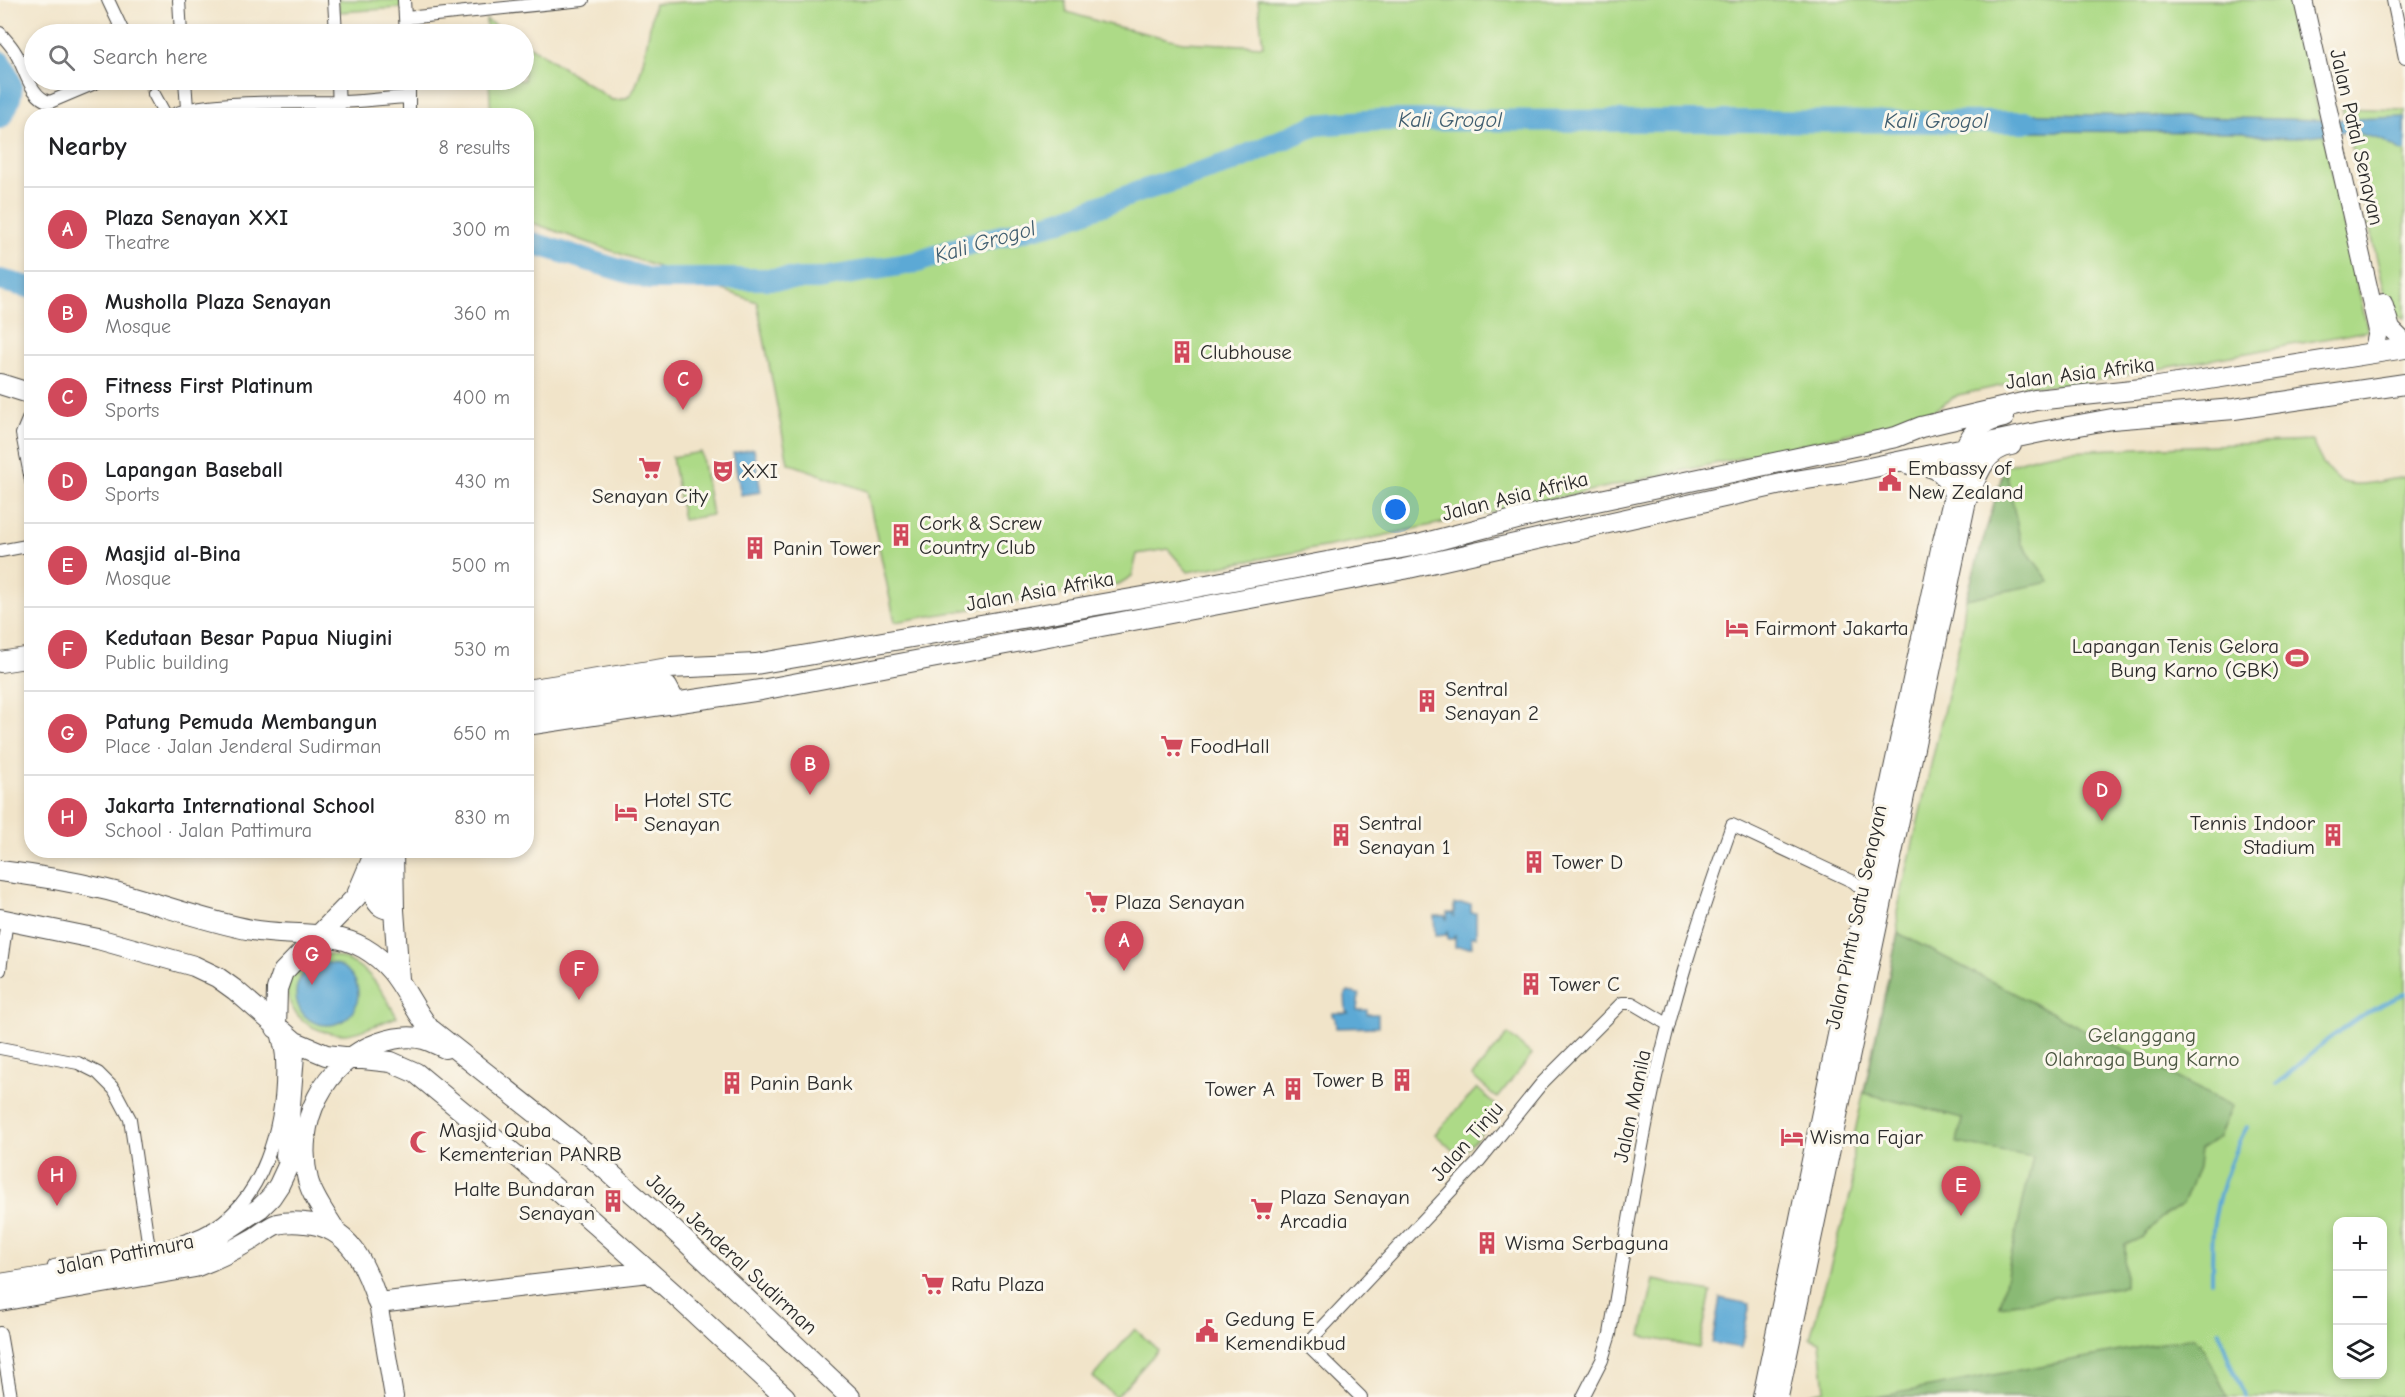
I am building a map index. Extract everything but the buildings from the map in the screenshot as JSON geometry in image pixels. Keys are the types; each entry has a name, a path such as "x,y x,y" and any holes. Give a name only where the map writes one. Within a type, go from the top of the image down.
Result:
{"main road":[{"name":"Jalan Patal Senayan","path":"2303,0 2331,102"},
{"name":"Jalan Patal Senayan","path":"2312,0 2378,331 2375,345 2370,353"},
{"name":"Jalan Patal Senayan","path":"2338,135 2387,320 2396,336 2405,343"},
{"name":"Jalan Asia Afrika","path":"534,689 669,668 756,664 1172,592 1422,544 1540,513 1896,437 1921,427 2008,405 2053,397 2097,395 2152,388 2405,348"},
{"path":"0,384 24,392"},
{"path":"534,724 761,690 1404,569 1795,481 1892,463 1971,443 2112,419 2234,409 2405,384"},
{"path":"2152,388 2120,403 2118,407 2120,412 2126,414 2185,413"},
{"path":"1971,443 1988,420 2097,395"},
{"path":"1892,463 1934,467 1961,495 1984,461 1993,452 2006,446 2143,425 2185,413"},
{"path":"1896,437 1954,432 1971,443"},
{"name":"Jalan Pintu Satu Senayan","path":"1762,1397 1871,889 1882,861 1971,443"},
{"path":"1792,459 1802,469 1799,478 1795,481"},
{"path":"1172,592 1176,612"},
{"path":"0,662 24,658"},
{"path":"534,708 661,684 667,687 675,702"},
{"path":"276,1028 277,989 283,972 296,956 356,897 378,858"},
{"path":"380,858 376,900 379,906 394,910 399,978"},
{"path":"0,871 103,889 251,930 318,936 362,947 385,963 399,978 419,1015 429,1028 468,1059"},
{"name":"Jalan Pintu Satu Senayan","path":"1779,1397 1871,889"},
{"path":"4,919 98,939 194,966 217,977 235,990 276,1028 295,1042 326,1055 400,1064 429,1082 547,1181 785,1397"},
{"path":"393,1397 378,1303 368,1273 360,1257 336,1232 308,1181 307,1125 318,1097 330,1077 352,1057 376,1044 397,1038 424,1039 468,1059"},
{"path":"285,1171 295,1042"},
{"name":"Jalan Jenderal Sudirman","path":"468,1059 618,1180 850,1397"},
{"name":"Jalan Pattimura","path":"0,1284 150,1254 187,1250 213,1239 260,1208 271,1197 307,1125"},
{"name":"Jalan Pattimura","path":"0,1301 195,1267 223,1256 277,1224 309,1223 336,1232"},
{"path":"378,1303 649,1272"}],"street":[{"path":"108,0 119,24"},
{"path":"179,0 180,24"},
{"path":"334,0 335,24"},
{"path":"404,0 406,24"},
{"path":"406,18 583,0"},
{"path":"2393,0 2405,58"},
{"path":"0,33 16,52 24,68"},
{"path":"35,90 43,101 50,102 78,90"},
{"path":"185,90 187,108 236,104 338,102 409,96"},
{"path":"338,90 338,108"},
{"path":"409,90 409,108"},
{"path":"154,94 162,108"},
{"path":"24,429 22,434 24,444"},
{"path":"0,551 24,546"},
{"name":"Jalan Manila","path":"1582,1397 1602,1360 1610,1334 1651,1099 1669,1025 1713,879 1732,825 1871,889"},
{"path":"0,970 4,919"},
{"name":"Jalan Tinju","path":"1362,1397 1307,1344 1479,1161 1542,1083 1622,1003 1632,1003 1669,1025"},
{"name":"Jalan Pattimura","path":"0,1277 150,1254 215,1227 233,1213 263,1169 274,1137 282,1058 276,1028"},
{"path":"0,1048 78,1063 98,1073 114,1089 130,1119 150,1254"},
{"path":"0,1333 11,1397"}],"green space":[{"path":"338,0 400,0 401,8 339,12"},
{"path":"712,0 1065,0 1067,12 1110,25 1183,42 1263,46 1258,0 2293,0 2368,331 2064,386 2005,385 1958,395 1925,416 1791,447 1368,539 1188,572 1168,549 1137,554 1132,576 1119,584 895,622 867,491 788,463 757,302 534,223 534,108 491,108 490,90 534,90 534,49 612,100 626,98 634,89 638,79 654,4"},
{"path":"2342,108 2405,110 2405,318 2390,315"},
{"name":"Gelanggang Olahraga Bung Karno","path":"2312,441 2329,472 2338,480 2359,484 2405,477 2405,1397 1798,1397 1825,1390 1820,1342 1810,1338 1852,1189 1853,1141 1898,933 1897,912 1962,631 1965,603 2005,466 2037,456 2066,451"},
{"path":"701,452 712,515 683,520 672,457"},
{"path":"2005,466 2021,543 2050,582 1966,599"},
{"path":"1898,933 2232,1106 2219,1137 2200,1149 2198,1167 2183,1204 2161,1218 2143,1237 2125,1245 2125,1286 2000,1306 2033,1157 1957,1143 1962,1118 1864,1093"},
{"path":"326,954 340,957 361,968 377,984 397,1017 363,1030 344,1034 322,1031 305,1022 294,1010 288,996 288,981 294,968 306,958"},
{"path":"1508,1034 1532,1055 1497,1098 1472,1076"},
{"path":"1477,1088 1502,1111 1460,1157 1435,1134"},
{"path":"1654,1280 1711,1292 1699,1348 1641,1336"},
{"path":"1135,1329 1158,1350 1116,1397 1093,1377"},
{"path":"2194,1337 2208,1357 2228,1397 1877,1397"}],"water":[{"path":"1998,113 2324,120 2405,117 2405,151 2402,152 2382,140 2350,131 2292,138 2264,137 2244,132 1997,131"},
{"path":"754,449 761,492 741,495 733,453"},
{"path":"1454,904 1471,904 1471,913 1476,913 1476,937 1471,937 1472,947 1455,947 1455,934 1453,939 1448,939 1447,931 1446,935 1435,936 1434,916 1445,916 1447,920 1447,913 1453,913 1454,917"},
{"path":"327,963 344,968 349,972 353,977 358,994 353,1011 349,1016 344,1020 327,1025 310,1020 305,1016 301,1011 296,994 301,977 305,972 310,968"},
{"path":"1348,992 1359,994 1357,1010 1367,1010 1367,1014 1378,1014 1378,1027 1336,1028 1333,1013 1348,1013 1345,994"},
{"path":"1720,1298 1750,1304 1741,1348 1712,1343"}],"waterway":[{"name":"Kali Grogol","path":"0,62 11,83 11,96 0,118"},
{"name":"Kali Grogol","path":"534,243 649,279 818,279 918,262 966,245 1060,221 1138,192 1229,163 1316,125 1379,120 2027,122"},
{"name":"Kali Grogol","path":"0,280 24,286"},
{"path":"2277,1084 2327,1040 2362,1015 2405,993"},
{"path":"2212,1281 2213,1229 2218,1203 2230,1164 2247,1127"},
{"path":"2219,1331 2230,1363 2246,1397"}],"tunnel":[{"path":"152,90 154,94"}],"place":[{"name":"Clubhouse","path":"1182,352"},
{"name":"Fitness First Platinum","path":"683,410"},
{"name":"Senayan City","path":"650,468"},
{"name":"XXI","path":"723,471"},
{"name":"Embassy of New Zealand","path":"1890,480"},
{"name":"Cork & Screw Country Club","path":"901,535"},
{"name":"Panin Tower","path":"755,548"},
{"name":"Fairmont Jakarta","path":"1737,628"},
{"name":"Lapangan Tenis Gelora Bung Karno (GBK)","path":"2297,658"},
{"name":"Sentral Senayan 2","path":"1427,701"},
{"name":"FoodHall","path":"1172,746"},
{"name":"Musholla Plaza Senayan","path":"810,795"},
{"name":"Hotel STC Senayan","path":"626,812"},
{"name":"Lapangan Baseball","path":"2102,821"},
{"name":"Sentral Senayan 1","path":"1341,835"},
{"name":"Tennis Indoor Stadium","path":"2333,835"},
{"name":"Tower D","path":"1534,862"},
{"name":"Plaza Senayan","path":"1097,902"},
{"name":"Plaza Senayan XXI","path":"1124,971"},
{"name":"Tower C","path":"1531,984"},
{"name":"Patung Pemuda Membangun","path":"312,985"},
{"name":"Kedutaan Besar Papua Niugini","path":"579,1000"},
{"name":"Tower B","path":"1402,1080"},
{"name":"Panin Bank","path":"732,1083"},
{"name":"Tower A","path":"1293,1089"},
{"name":"Wisma Fajar","path":"1792,1137"},
{"name":"Masjid Quba Kementerian PANRB","path":"421,1142"},
{"name":"Halte Bundaran Senayan","path":"613,1201"},
{"name":"Jakarta International School","path":"57,1206"},
{"name":"Plaza Senayan Arcadia","path":"1262,1209"},
{"name":"Masjid al-Bina","path":"1961,1216"},
{"name":"Wisma Serbaguna","path":"1487,1243"},
{"name":"Ratu Plaza","path":"933,1284"},
{"name":"Gedung E Kemendikbud","path":"1207,1331"}]}
